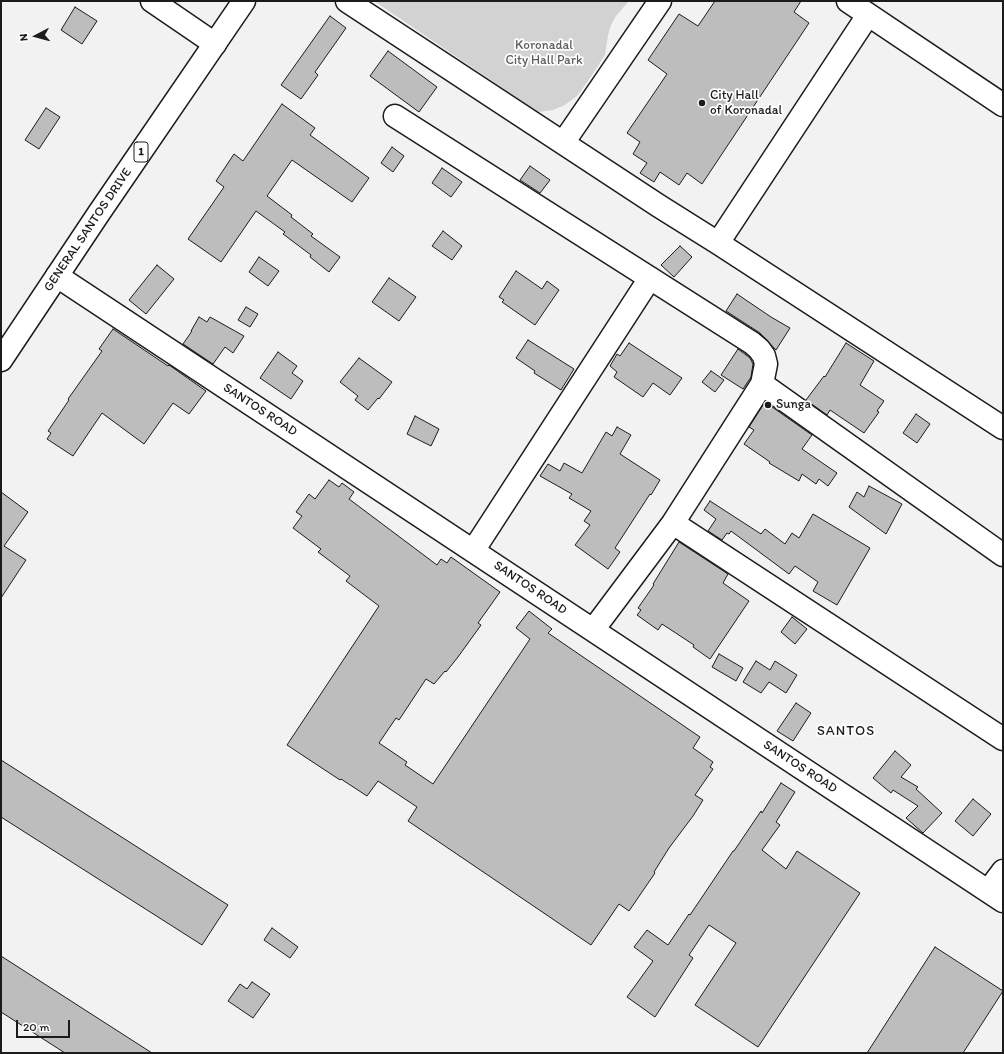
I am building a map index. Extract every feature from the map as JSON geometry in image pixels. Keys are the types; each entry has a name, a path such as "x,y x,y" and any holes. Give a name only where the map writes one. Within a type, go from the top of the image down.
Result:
{"main road":[{"path":"152,1 215,44"},
{"name":"GENERAL SANTOS DRIVE","path":"1,360 99,213 244,1"},
{"path":"347,1 659,206 1003,428"},
{"path":"563,143 660,1"},
{"path":"848,1 1003,104"},
{"path":"718,243 868,14"},
{"path":"395,116 752,343 764,356 766,364 762,384 673,523 593,630"},
{"name":"SANTOS ROAD","path":"57,276 995,896"},
{"path":"473,550 650,278"},
{"path":"762,384 1003,555"},
{"path":"673,523 1003,739"},
{"path":"995,896 1003,871"}],"green space":[{"name":"Koronadal City Hall Park","path":"374,1 629,1 616,16 611,25 605,55 578,95 565,105 553,110 538,112"}],"building":[{"name":"City Hall of Koronadal","path":"715,1 801,1 794,12 809,23 702,184 687,173 679,185 660,172 654,182 640,173 647,163 633,154 640,142 627,133 667,74 648,60 679,14 698,26"},
{"path":"75,7 97,21 82,44 61,30"},
{"path":"330,16 346,28 315,72 318,75 301,99 281,85"},
{"path":"388,51 437,87 419,112 370,76"},
{"path":"282,104 315,128 310,135 369,178 352,202 292,160 267,196 292,215 291,217 313,234 311,236 340,257 329,272 310,257 311,255 283,234 285,232 256,211 221,262 188,239 224,187 216,181 234,154 243,161"},
{"path":"46,108 60,117 39,149 25,140"},
{"path":"392,147 404,156 393,172 381,163"},
{"path":"530,166 550,180 540,193 520,180"},
{"path":"442,168 462,182 451,197 432,183"},
{"path":"443,231 462,246 452,260 432,246"},
{"path":"680,246 692,257 674,277 661,265"},
{"path":"259,257 279,271 268,286 249,272"},
{"path":"157,265 174,279 146,314 129,300"},
{"path":"516,271 542,289 547,281 559,290 535,325 502,302 504,300 499,297"},
{"path":"389,278 416,297 399,321 372,302"},
{"path":"737,294 790,328 776,350 760,333 726,311"},
{"path":"246,307 258,314 250,327 238,320"},
{"path":"199,317 207,322 210,317 244,336 233,353 225,347 213,364 183,344"},
{"path":"113,329 206,391 189,414 173,403 144,444 102,413 73,456 47,439 51,433 48,431 69,400 68,399 102,351 99,349"},
{"path":"528,340 574,369 561,390 534,373 535,371 516,358"},
{"path":"629,343 682,378 670,395 653,383 643,397 614,377 617,372 610,366 617,354 620,356"},
{"path":"846,343 874,361 860,385 884,401 877,411 879,412 864,433 830,410 827,415 806,400 824,376 825,377"},
{"path":"738,349 750,358 753,364 751,377 743,389 721,375"},
{"path":"278,352 297,366 292,373 303,381 291,399 260,378"},
{"path":"359,358 392,382 368,410 355,400 358,396 340,382"},
{"path":"711,371 724,380 715,392 702,382"},
{"path":"765,402 812,435 802,449 837,473 828,486 819,479 816,484 802,474 799,481 769,463 770,462 744,444 754,430 749,427"},
{"path":"916,414 930,424 917,443 903,433"},
{"path":"415,416 439,429 431,446 407,434"},
{"path":"617,427 631,435 620,454 660,480 615,548 620,552 608,569 575,545 590,525 584,521 591,511 569,498 572,494 540,476 548,464 560,471 564,463 582,473 606,432 612,436"},
{"path":"329,480 339,487 342,483 354,492 349,499 437,565 441,559 447,563 451,557 500,592 478,623 481,625 446,672 445,671 434,684 426,679 399,720 396,718 379,743 407,762 405,765 433,784 530,639 516,628 529,611 552,629 548,633 700,737 693,748 713,762 710,767 713,769 695,795 703,800 669,848 654,872 655,873 629,911 619,904 591,945 408,821 417,807 378,781 367,796 287,745 379,606 346,581 350,576 318,552 321,549 293,528 302,516 296,512 309,494 315,499"},
{"path":"869,486 902,504 886,534 849,507 857,492 864,497"},
{"path":"1,492 28,512 4,546 26,560 1,598"},
{"path":"710,501 761,534 765,529 785,544 792,533 799,538 813,514 870,548 837,605 813,591 818,582 795,566 789,574 731,531 729,534 727,533 722,540 708,531 716,519 704,510"},
{"path":"679,542 728,574 723,583 749,601 710,659 693,647 694,645 662,624 658,630 637,615 641,610 638,608 654,585 653,584"},
{"path":"792,617 807,629 795,644 781,632"},
{"path":"719,654 743,668 736,681 712,667"},
{"path":"756,661 770,670 775,661 797,675 786,693 769,682 761,693 743,682"},
{"path":"796,703 811,713 793,741 777,731"},
{"path":"895,751 911,765 901,777 918,787 916,789 942,813 923,833 906,818 918,806 893,790 891,793 873,778"},
{"path":"1,760 228,905 202,945 1,817"},
{"path":"781,783 795,792 776,822 780,825 762,850 786,869 797,851 860,893 758,1047 695,1005 736,943 709,925 689,955 693,958 655,1017 627,997 653,961 634,947 647,930 668,945 761,811 762,813"},
{"path":"973,799 991,814 973,836 955,821"},
{"path":"272,928 298,947 290,958 264,940"},
{"path":"935,947 1003,991 963,1053 867,1053"},
{"path":"1,956 152,1053 65,1053 1,1012"},
{"path":"252,982 270,994 253,1018 228,1001 240,984 247,989"}],"place":[{"name":"City Hall of Koronadal","path":"702,103"},
{"name":"Sunga","path":"768,405"}],"district":[{"name":"SANTOS","path":"846,731"}]}
